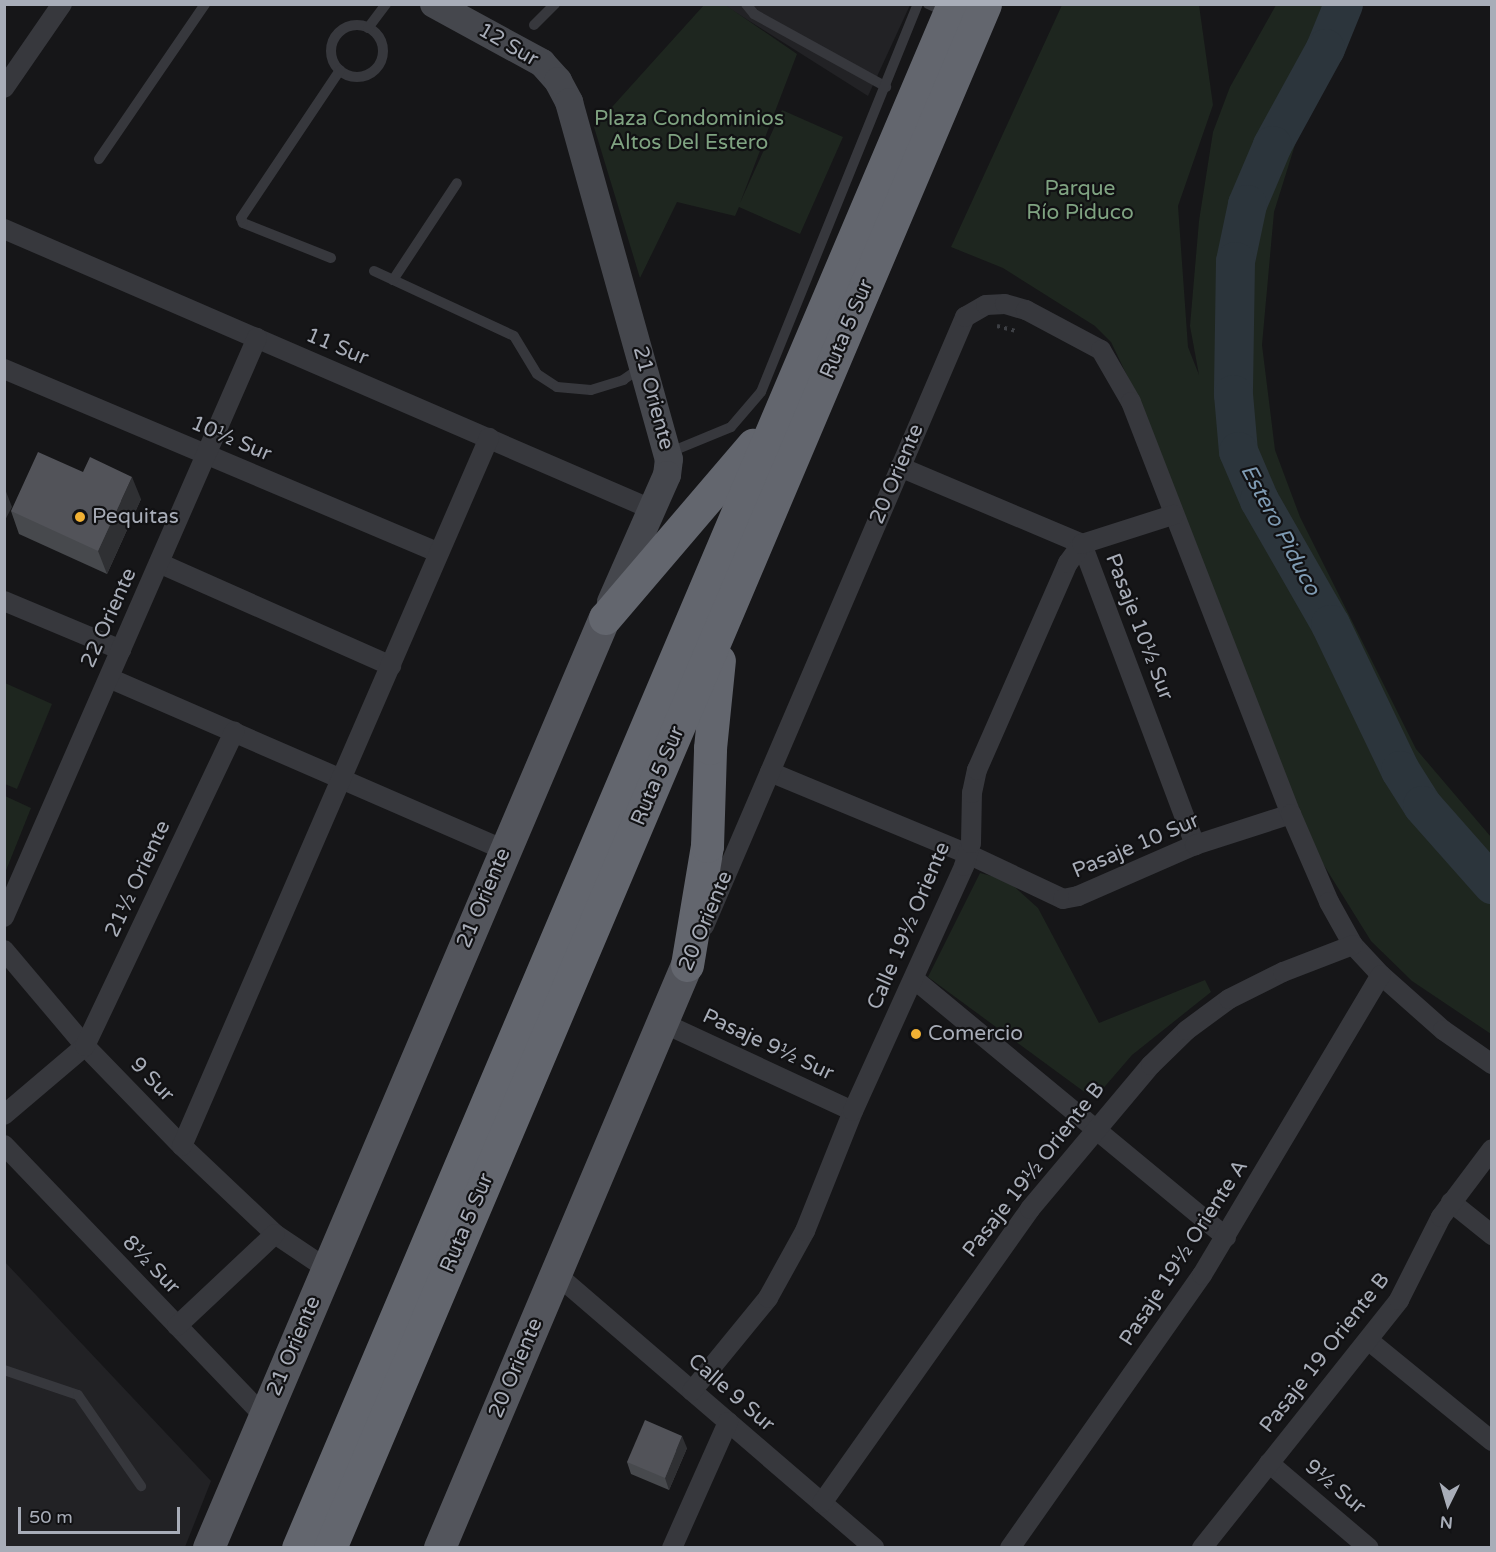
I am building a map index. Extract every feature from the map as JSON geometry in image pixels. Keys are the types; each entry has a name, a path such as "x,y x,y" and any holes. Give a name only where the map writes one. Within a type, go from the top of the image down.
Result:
{"highway":[{"name":"Ruta 5 Sur","path":"330,1548 985,4"},
{"name":"Ruta 5 Sur","path":"298,1548 784,402 943,7"},
{"path":"605,618 732,472 784,402"},
{"path":"687,965 703,879 712,716 727,613"}],"main road":[{"name":"21 Oriente","path":"209,1548 605,618"},
{"name":"20 Oriente","path":"440,1548 687,965"}],"street":[{"path":"4,88 62,4"},
{"name":"12 Sur","path":"434,4 532,56 558,81 569,102 607,240"},
{"name":"11 Sur","path":"4,229 651,509"},
{"name":"21 Oriente","path":"605,618 666,474 668,453 645,365 607,240"},
{"name":"20 Oriente","path":"687,965 965,317 986,305 1005,304 1026,310 1101,350 1131,402 1173,515"},
{"name":"22 Oriente","path":"4,917 257,338"},
{"name":"10½ Sur","path":"4,369 439,553"},
{"path":"182,1146 489,438"},
{"name":"Pasaje 10½ Sur","path":"900,467 1082,544 1195,845"},
{"path":"1082,544 1173,515 1320,884 1353,945 1381,975 1443,1030 1491,1064"},
{"name":"Calle 19½ Oriente","path":"692,1391 781,1279 805,1231 853,1111 915,979 968,854 977,770 1068,563 1082,544"},
{"path":"159,563 391,666"},
{"path":"4,601 121,651"},
{"path":"109,678 505,850"},
{"name":"21½ Oriente","path":"85,1046 234,732"},
{"name":"Pasaje 10 Sur","path":"770,772 968,854 1054,897 1071,899 1195,845 1291,814"},
{"name":"Pasaje 19½ Oriente B","path":"822,1503 993,1259 1096,1126 1168,1047 1208,1014 1256,984 1353,945"},
{"name":"9 Sur","path":"4,950 85,1046 182,1146 275,1234 327,1269"},
{"name":"Pasaje 19½ Oriente A","path":"1010,1548 1226,1237 1381,975"},
{"path":"915,979 1096,1126 1226,1237"},
{"name":"Pasaje 9½ Sur","path":"663,1023 853,1111"},
{"path":"4,1114 85,1046"},
{"name":"8½ Sur","path":"4,1145 264,1416"},
{"name":"Pasaje 19 Oriente B","path":"1202,1548 1368,1340 1408,1286 1432,1232 1451,1202 1491,1149"},
{"path":"1451,1202 1491,1235"},
{"path":"177,1326 275,1234"},
{"name":"Calle 9 Sur","path":"556,1274 874,1548"},
{"path":"1368,1340 1491,1441"},
{"path":"672,1548 728,1422"},
{"name":"9½ Sur","path":"1269,1463 1369,1548"}],"lane":[{"path":"99,159 205,4"},
{"path":"368,28 386,4"},
{"path":"534,25 555,4"},
{"path":"747,4 754,14 886,87"},
{"path":"668,453 730,427 761,392 918,4"},
{"path":"346,28 368,28 382,45 378,66 360,77 340,70 332,58 335,37 346,28"},
{"path":"330,258 243,224 241,218 340,70"},
{"path":"393,280 457,183"},
{"path":"374,271 514,336 537,374 557,387 591,390 623,380 645,365"},
{"path":"4,1370 78,1395 141,1486"}],"shaded area":[{"path":"724,5 910,5 868,96"},
{"path":"4,1261 211,1481 185,1547 5,1547"}],"green space":[{"name":"Plaza Condominios Altos Del Estero","path":"724,4 797,54 740,203 782,110 843,137 800,234 739,207 735,216 677,202 640,278 594,127 704,5"},
{"name":"Parque Río Piduco","path":"1062,5 1199,5 1213,105 1178,206 1188,347 1199,375 1190,326 1199,221 1213,132 1230,87 1276,5 1358,5 1304,116 1274,212 1262,345 1275,450 1300,517 1416,749 1491,837 1491,1034 1412,981 1371,941 1297,822 1142,407 1111,342 1095,326 1003,268 951,247"},
{"path":"5,683 52,704 17,789 5,784"},
{"path":"5,796 31,808 5,873"},
{"path":"980,873 1007,880 1038,908 1099,1023 1205,980 1211,992 1132,1055 1094,1099 928,977"}],"building":[{"name":"Pequitas","path":"38,452 83,472 90,457 132,477 98,551 11,511"},
{"path":"645,1420 682,1436 665,1478 627,1462"}],"waterway":[{"name":"Estero Piduco","path":"1343,4 1325,48 1272,145 1247,204 1235,261 1233,394 1238,451 1259,500 1330,624 1400,770 1422,805 1492,884"}],"place":[{"name":"Pequitas","path":"80,517"},
{"name":"Comercio","path":"916,1034"}]}
